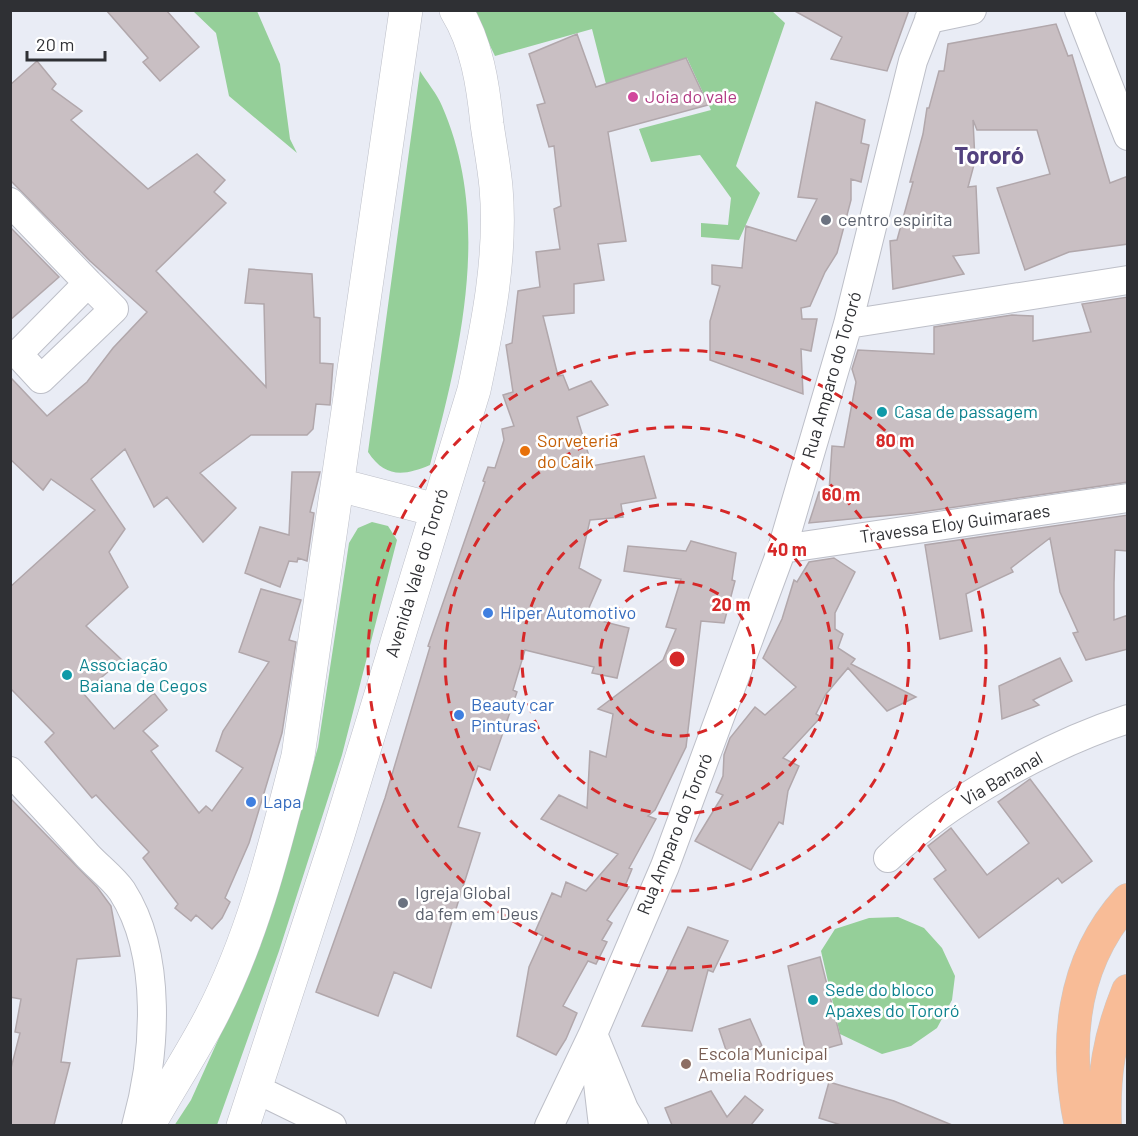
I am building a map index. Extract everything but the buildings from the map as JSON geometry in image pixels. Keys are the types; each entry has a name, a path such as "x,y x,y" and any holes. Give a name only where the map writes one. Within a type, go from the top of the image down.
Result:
{"main road":[{"path":"1081,1125 1072,1066 1072,1036 1079,985 1094,947 1128,900"},
{"path":"1105,1125 1107,1057 1115,1022 1128,991"}],"street":[{"path":"147,1125 210,1019 236,960 267,878 298,756 406,10"},
{"name":"Avenida Vale do Tororó","path":"243,1125 338,836 474,390 488,323 495,263 496,188 477,59 464,23 456,10"},
{"path":"927,14 972,10"},
{"path":"1079,10 1128,136"},
{"name":"Rua Amparo do Tororó","path":"549,1125 593,1034 665,866 782,549 848,324 913,60 927,14"},
{"path":"10,202 88,283"},
{"path":"848,324 1128,280"},
{"path":"339,485 436,510"},
{"name":"Travessa Eloy Guimaraes","path":"782,549 1128,498"},
{"name":"Via Bananal","path":"888,858 929,823 1006,776 1067,742 1128,719"},
{"path":"10,771 121,890 141,929 151,968 150,1031 144,1097 136,1125"},
{"path":"593,1034 603,1125"},
{"path":"593,1034 624,1109 634,1125"},
{"path":"254,1088 332,1125"}],"green space":[{"path":"771,10 785,23 736,166 760,193 739,240 701,237 701,223 728,225 731,198 700,155 651,162 639,129 711,110 687,58 606,84 592,29 495,56 473,11"},
{"path":"193,11 257,11 280,64 290,139 297,153 229,96 216,33"},
{"path":"420,71 442,106 457,149 466,194 468,239 461,331 430,465 403,473 381,467 368,452"},
{"path":"372,522 388,526 397,540 342,755 279,951 217,1125 174,1126 191,1100 260,947 318,747 349,543 358,528"},
{"path":"898,917 924,928 942,948 955,976 952,1000 937,1028 911,1046 882,1054 840,1034 821,951 835,929 869,918"}],"place":[{"name":"Joia do vale","path":"633,97"},
{"name":"centro espirita","path":"826,220"},
{"name":"Casa de passagem","path":"882,412"},
{"name":"Sorveteria do Caik","path":"525,451"},
{"name":"Hiper Automotivo","path":"488,613"},
{"name":"Associação Baiana de Cegos","path":"67,675"},
{"name":"Beauty car Pinturas","path":"459,715"},
{"name":"Lapa","path":"251,802"},
{"name":"Igreja Global da fem em Deus","path":"403,903"},
{"name":"Sede do bloco Apaxes do Tororó","path":"813,1000"},
{"name":"Escola Municipal Amelia Rodrigues","path":"686,1064"}],"district":[{"name":"Tororó","path":"989,156"}]}
